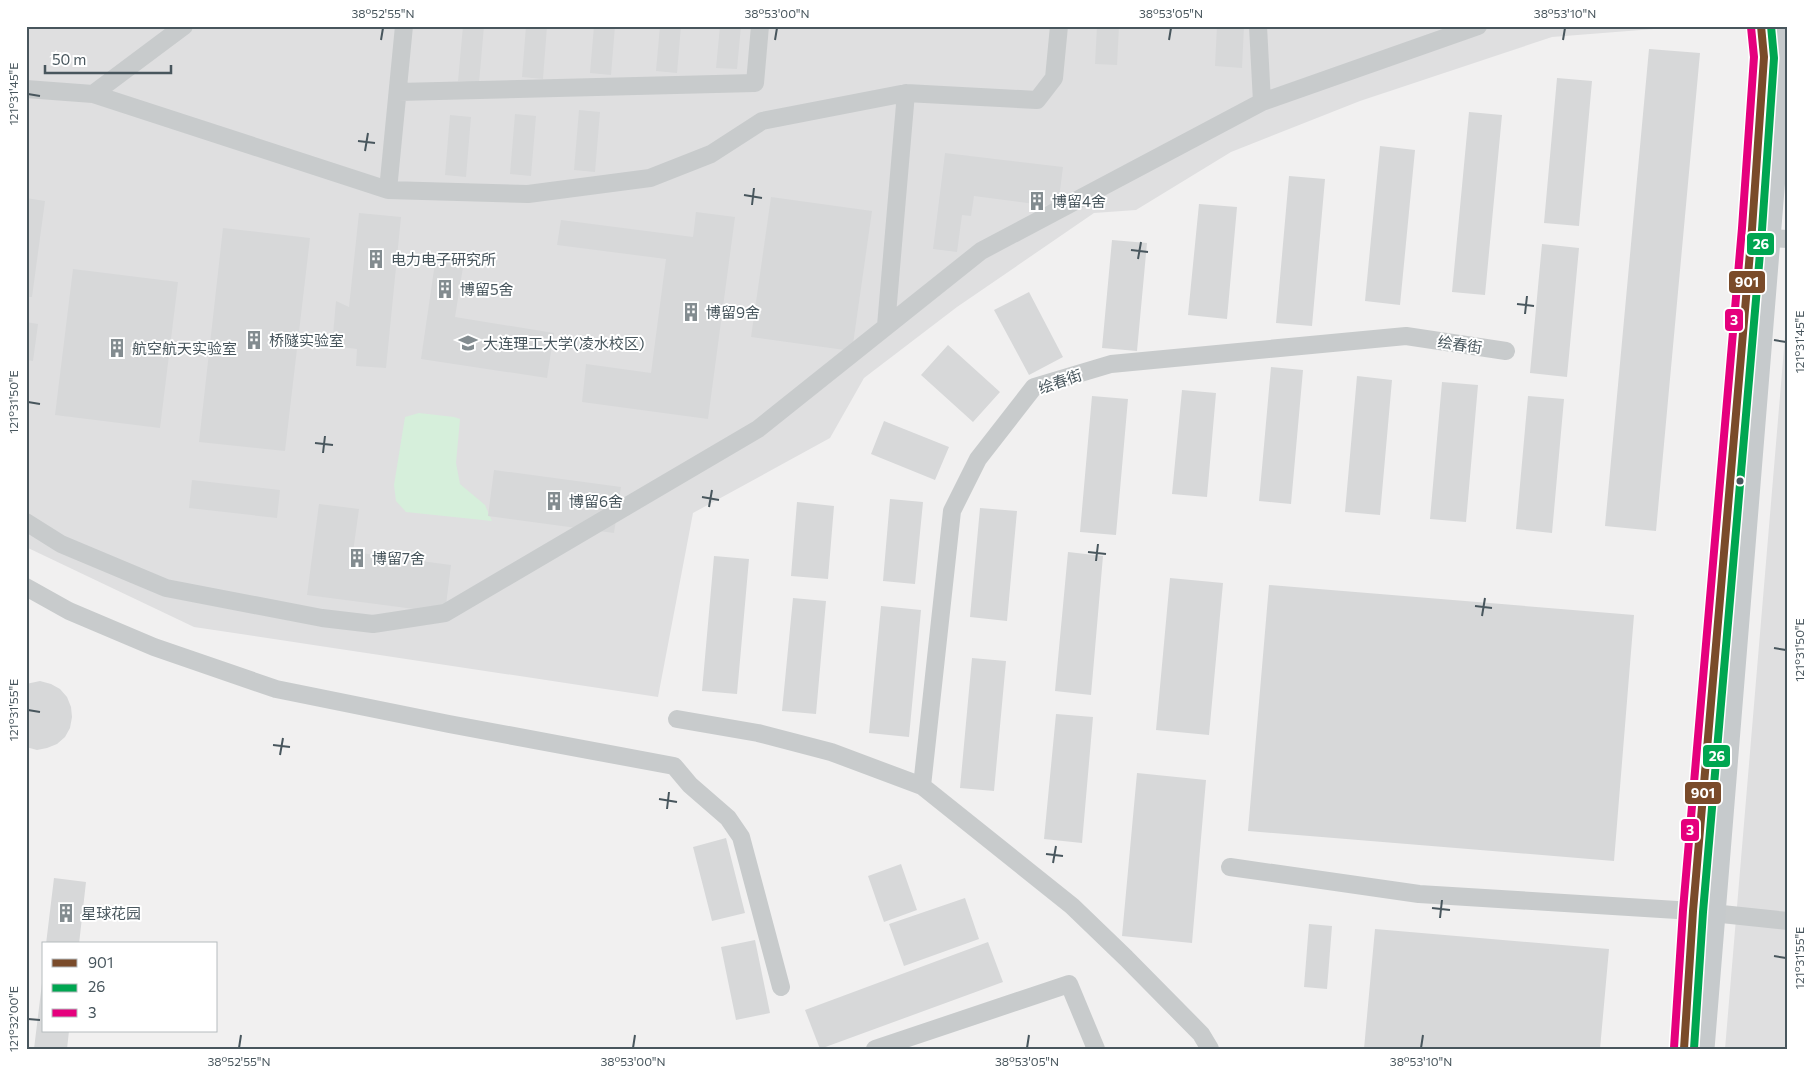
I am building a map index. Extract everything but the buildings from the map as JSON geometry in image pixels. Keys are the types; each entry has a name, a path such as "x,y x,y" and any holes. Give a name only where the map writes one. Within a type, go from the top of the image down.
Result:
{"main road":[{"path":"1684,1049 1694,911 1749,272 1764,57 1761,26"},
{"path":"1704,1049 1715,913 1779,239 1779,26"}],"street":[{"path":"93,94 184,26"},
{"path":"388,190 404,26"},
{"path":"398,92 755,83 760,26"},
{"path":"26,89 93,94 388,190 528,194 650,178 711,154 762,121 906,93 1037,100 1054,78 1059,26"},
{"path":"1258,26 1262,102"},
{"path":"26,522 61,544 166,588 322,618 373,624 444,613 758,429 981,251 1262,102 1478,26"},
{"path":"886,326 906,93"},
{"name":"绘春街","path":"922,786 952,511 978,459 1034,387 1111,364 1406,336 1506,351"},
{"path":"26,587 69,611 154,647 276,690 674,766 690,785 728,818 741,837 781,987"},
{"path":"677,719 758,733 831,752 922,786 1072,906 1201,1034 1210,1049"},
{"path":"1230,867 1419,894 1694,911 1788,921"},
{"path":"875,1049 1070,984 1096,1049"}],"shaded area":[{"name":"大连理工大学(凌水校区)","path":"26,26 1692,26 1552,37 1360,101 1231,152 1136,210 1094,213 957,307 864,378 830,438 693,513 658,697 194,627 26,547"},
{"path":"1788,301 1788,1049 1725,1049"}],"green space":[{"path":"419,413 460,419 456,463 460,484 485,505 492,521 406,512 396,501 394,485 405,417"}],"transit line":[{"name":"901","path":"1684,1049 1693,911 1752,229 1764,57 1761,26"},
{"name":"26","path":"1694,1049 1703,912 1762,230 1774,58 1771,26"},
{"name":"3","path":"1674,1048 1683,910 1742,228 1754,57 1751,27"}],"place":[{"name":"博留4舍","path":"1037,201"},
{"name":"电力电子研究所","path":"376,259"},
{"name":"博留5舍","path":"445,289"},
{"name":"博留9舍","path":"691,312"},
{"name":"桥隧实验室","path":"254,340"},
{"name":"大连理工大学(凌水校区)","path":"468,343"},
{"name":"航空航天实验室","path":"117,348"},
{"name":"博留6舍","path":"554,501"},
{"name":"博留7舍","path":"357,558"},
{"name":"星球花园","path":"66,913"}]}
